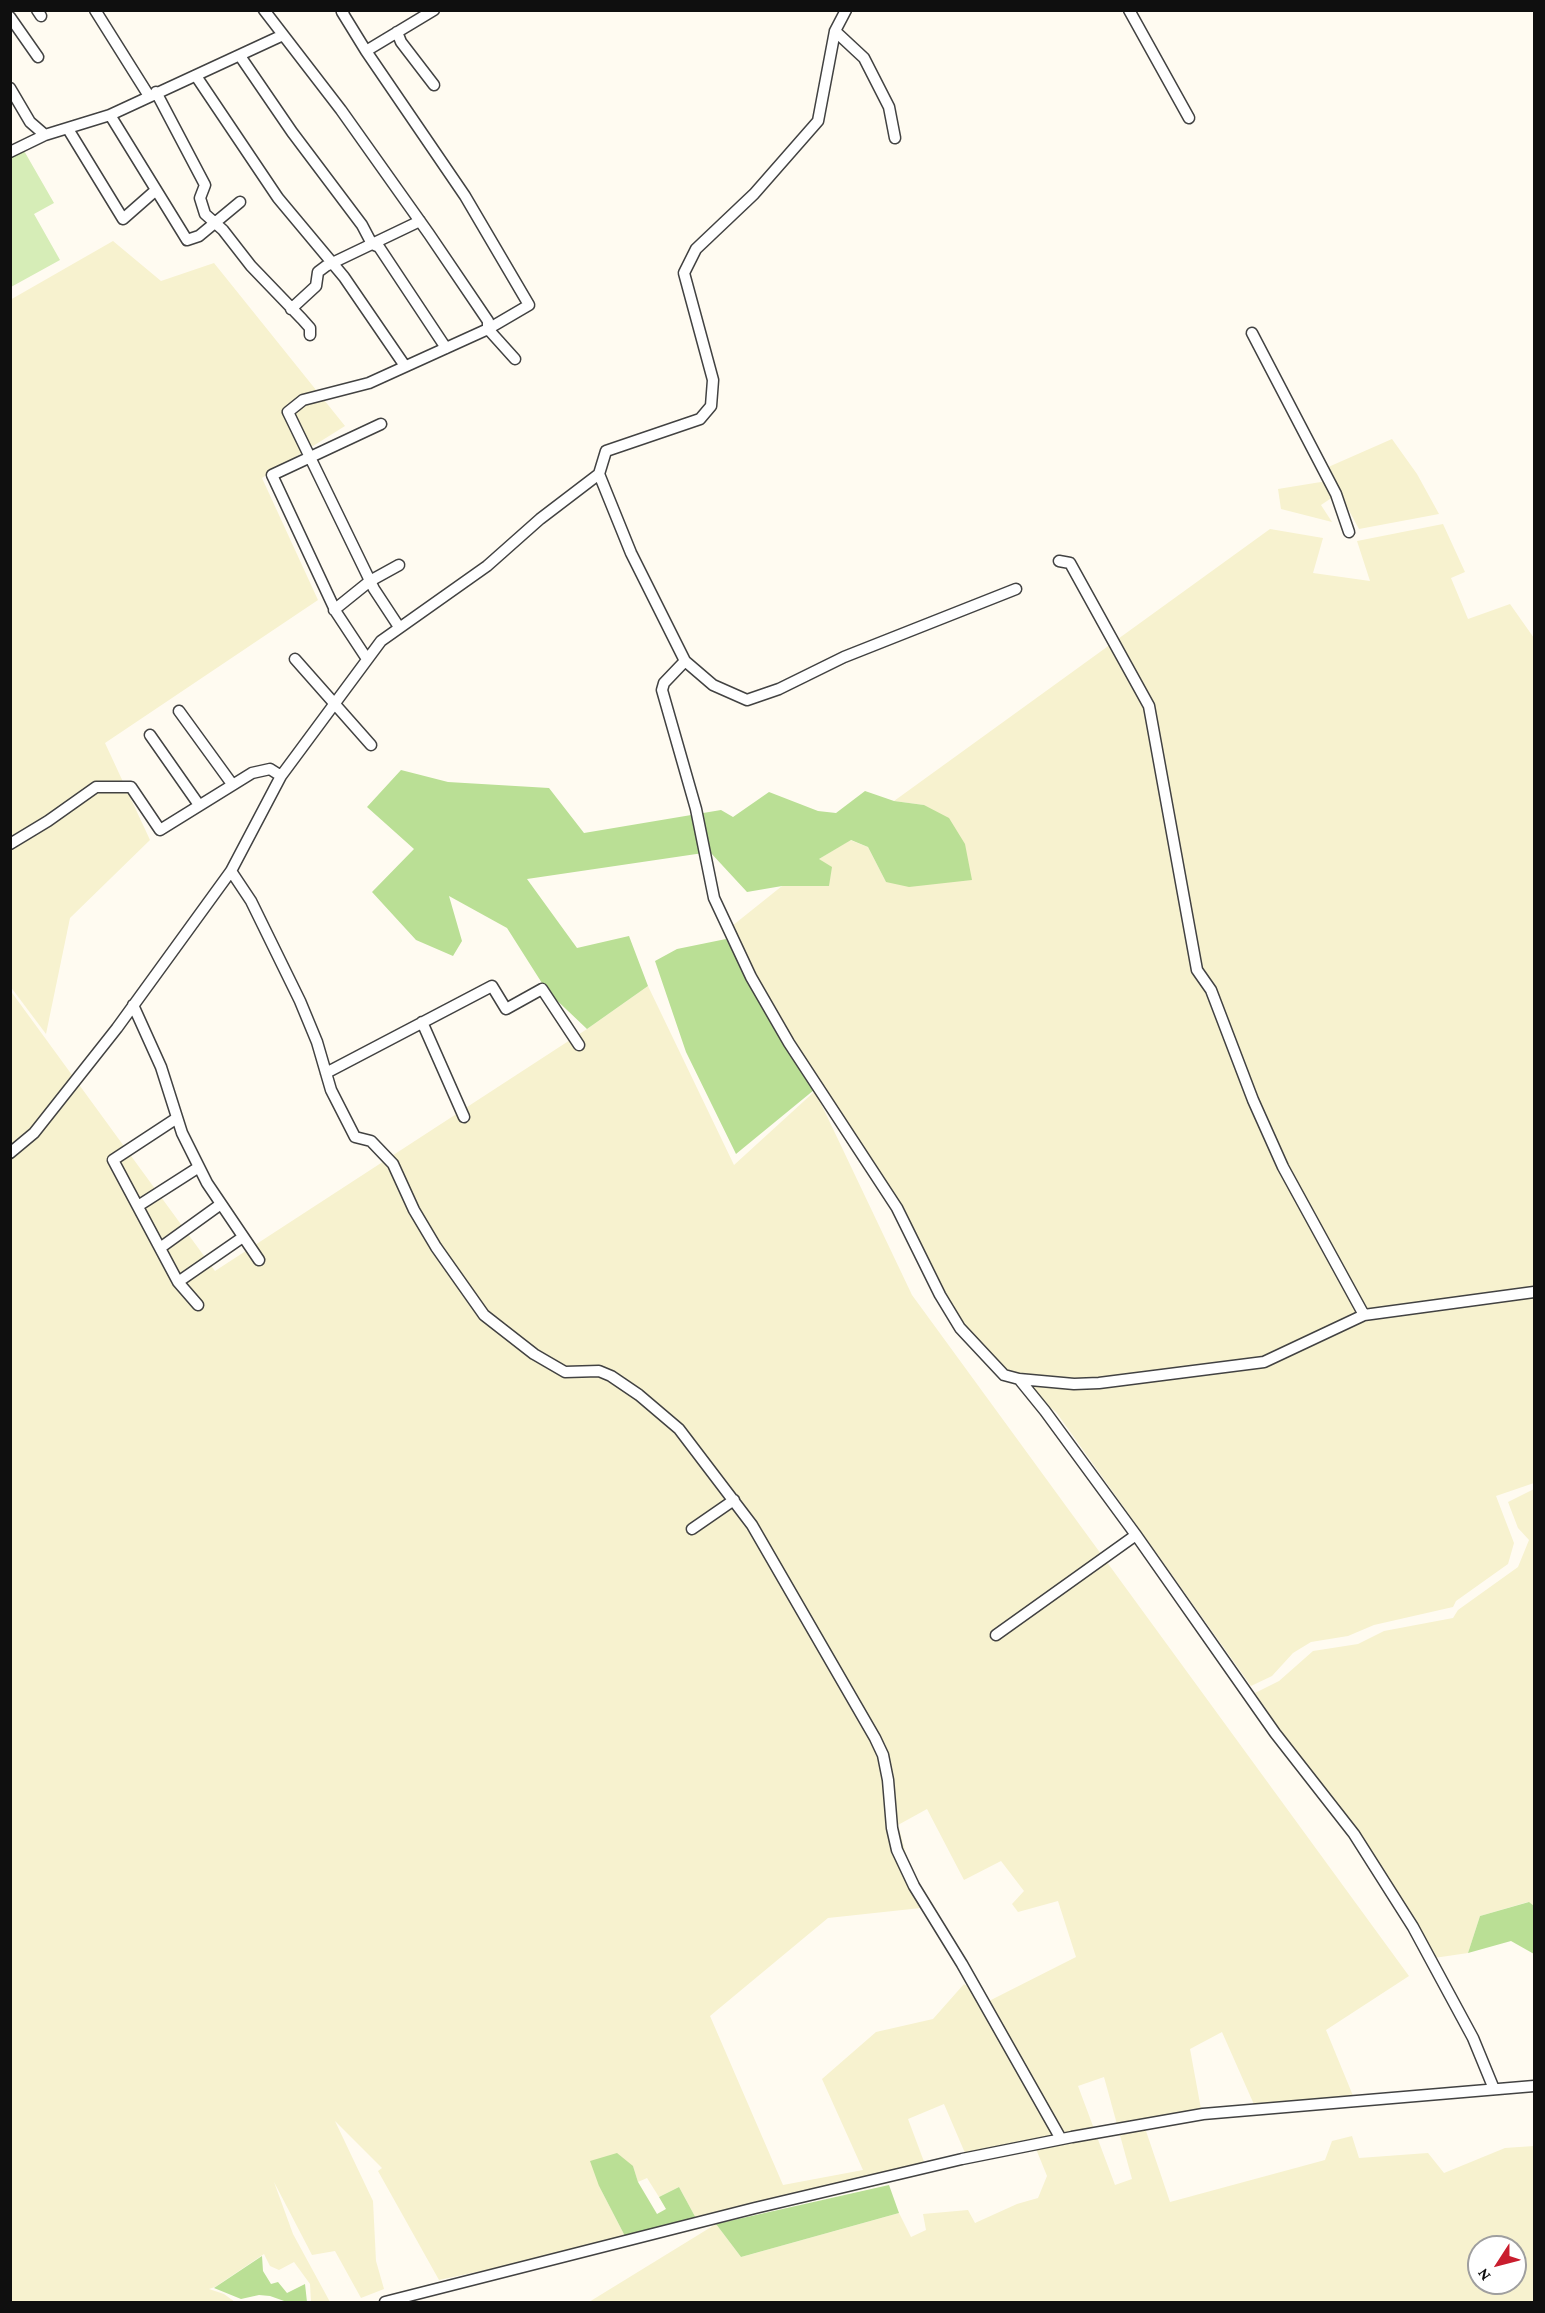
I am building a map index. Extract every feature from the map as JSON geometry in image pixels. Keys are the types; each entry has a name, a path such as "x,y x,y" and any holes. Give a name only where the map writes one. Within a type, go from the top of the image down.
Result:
{"street":[{"path":"95,10 153,94 205,185 200,198 205,214 216,223 310,328 310,335"},
{"path":"264,10 420,221 488,321 488,329 515,359"},
{"path":"344,10 342,12 366,51 465,196 529,305 488,329 446,348 354,388 303,400 288,412 312,456 370,581 399,627"},
{"path":"366,51 434,10"},
{"path":"10,1153 34,1133 133,1005 231,871 281,776 381,641 487,566 540,519 599,474 606,451 700,419 711,406 713,380 684,273 696,249 754,194 818,121 835,31 846,10"},
{"path":"1129,10 1189,118"},
{"path":"10,16 38,57"},
{"path":"835,31 864,58 889,107 896,138"},
{"path":"397,32 401,42 434,85"},
{"path":"10,152 45,135 110,115 282,35"},
{"path":"240,56 292,132 362,225 372,244 379,247 446,348"},
{"path":"196,76 278,198 332,264 405,366"},
{"path":"10,88 30,122 45,135"},
{"path":"110,115 187,240 199,236 240,202"},
{"path":"68,129 123,219 156,190"},
{"path":"291,309 316,286 318,272 420,221"},
{"path":"1252,333 1336,494 1349,532"},
{"path":"368,659 334,610 272,475 381,424"},
{"path":"599,474 631,553 685,661 713,685 747,700 779,689 844,657 1016,589"},
{"path":"1059,561 1070,563 1149,706 1197,970 1211,990 1253,1100 1283,1167 1365,1315"},
{"path":"334,610 370,581 399,565"},
{"path":"295,659 309,678 335,703 370,745"},
{"path":"685,661 663,683 662,690 696,809 714,898 731,940 789,1043 897,1208 940,1295 960,1328 1004,1375 1019,1379 1074,1384 1099,1383 1264,1362 1365,1315 1534,1292"},
{"path":"179,711 232,784"},
{"path":"150,735 199,806"},
{"path":"10,844 48,821 96,787 131,787 160,830 252,773 270,769 281,776"},
{"path":"231,871 251,901 296,991 317,1042 331,1090 355,1137 371,1141 393,1164 430,1238 484,1315 534,1354 565,1372 599,1371 611,1376 639,1395 679,1429 752,1525 883,1755 897,1850 914,1886 962,1964 1061,2139"},
{"path":"326,1073 492,986 506,1009 542,989 579,1045"},
{"path":"133,1005 161,1067 177,1118 199,1167 259,1260"},
{"path":"422,1023 464,1117"},
{"path":"177,1118 112,1160 178,1282 198,1305"},
{"path":"138,1206 199,1167"},
{"path":"160,1248 221,1204"},
{"path":"178,1282 243,1237"},
{"path":"1019,1379 1136,1535 1275,1733 1354,1834 1417,1936 1473,2038 1494,2089"},
{"path":"692,1529 734,1500"},
{"path":"996,1635 1136,1535"},
{"path":"385,2302 755,2208 962,2159 1061,2139 1203,2114 1534,2086"}],"shaded area":[{"path":"113,241 161,281 214,263 345,426 262,478 318,600 105,743 150,840 70,918 46,1034 10,986 10,300"},
{"path":"1392,439 1417,474 1439,514 1359,529 1326,468"},
{"path":"1327,481 1333,497 1321,505 1332,522 1281,509 1278,489"},
{"path":"1443,524 1465,572 1451,578 1468,619 1510,604 1534,638 1534,1483 1496,1496 1514,1543 1508,1564 1456,1601 1453,1607 1374,1625 1348,1636 1311,1642 1293,1653 1272,1676 1251,1686 1056,1412 1018,1382 964,1327 791,1041 753,975 732,926 782,886 828,886 819,859 850,840 868,847 886,882 971,880 924,805 894,801 1270,529 1323,538 1313,573 1370,581 1357,541"},
{"path":"648,986 734,1165 815,1091 912,1295 1409,1976 1326,2030 1356,2103 1256,2109 1222,2032 1190,2049 1203,2120 1145,2128 1170,2202 1325,2160 1332,2141 1352,2136 1359,2158 1428,2153 1444,2173 1505,2148 1534,2146 1534,2302 589,2302 716,2224 741,2257 899,2213 911,2237 926,2230 923,2214 968,2210 975,2223 1017,2204 1038,2198 1047,2176 1034,2144 965,2153 944,2104 908,2119 926,2167 698,2222 679,2187 659,2197 647,2178 638,2182 633,2166 599,2186 627,2240 439,2280 378,2171 382,2168 335,2121 373,2201 376,2261 384,2289 361,2298 335,2251 312,2255 274,2182 293,2234 330,2302 311,2302 310,2284 294,2262 279,2270 270,2266 264,2254 209,2289 224,2294 235,2302 11,2302 10,990 215,1271 587,1029","holes":["927,1809 964,1880 1001,1861 1024,1891 1012,1904 1018,1912 1058,1901 1076,1957 989,2001 964,1984 933,2019 876,2032 822,2079 863,2170 783,2185 710,2016 828,1918 921,1908 898,1825","1104,2077 1132,2179 1115,2185 1078,2086"]},
{"path":"1534,1489 1534,1906 1528,1902 1480,1916 1468,1953 1434,1958 1255,1693 1279,1681 1313,1651 1358,1644 1384,1631 1453,1618 1458,1610 1518,1567 1529,1540 1518,1528 1508,1502"}],"green space":[{"path":"23,149 54,203 34,214 60,260 11,287 11,159"},
{"path":"401,770 448,782 549,788 584,833 721,810 733,817 769,792 818,811 836,813 865,791 894,801 924,805 949,818 965,844 972,880 909,887 886,882 868,847 851,840 819,859 832,867 829,886 782,886 747,892 710,852 527,879 577,948 629,936 648,986 587,1029 547,991 507,928 449,896 462,941 453,956 416,940 372,892 414,849 367,807"},
{"path":"726,939 781,1040 814,1090 736,1154 686,1052 655,961 677,949"},
{"path":"1529,1902 1534,1906 1534,1954 1511,1941 1468,1953 1480,1916"},
{"path":"617,2153 633,2166 638,2182 657,2214 666,2209 659,2197 679,2187 698,2222 627,2240 599,2186 590,2161"},
{"path":"889,2185 899,2213 741,2257 716,2224"},
{"path":"262,2256 263,2271 271,2284 278,2282 287,2293 305,2284 307,2302 287,2302 259,2295 241,2299 214,2288"}]}
